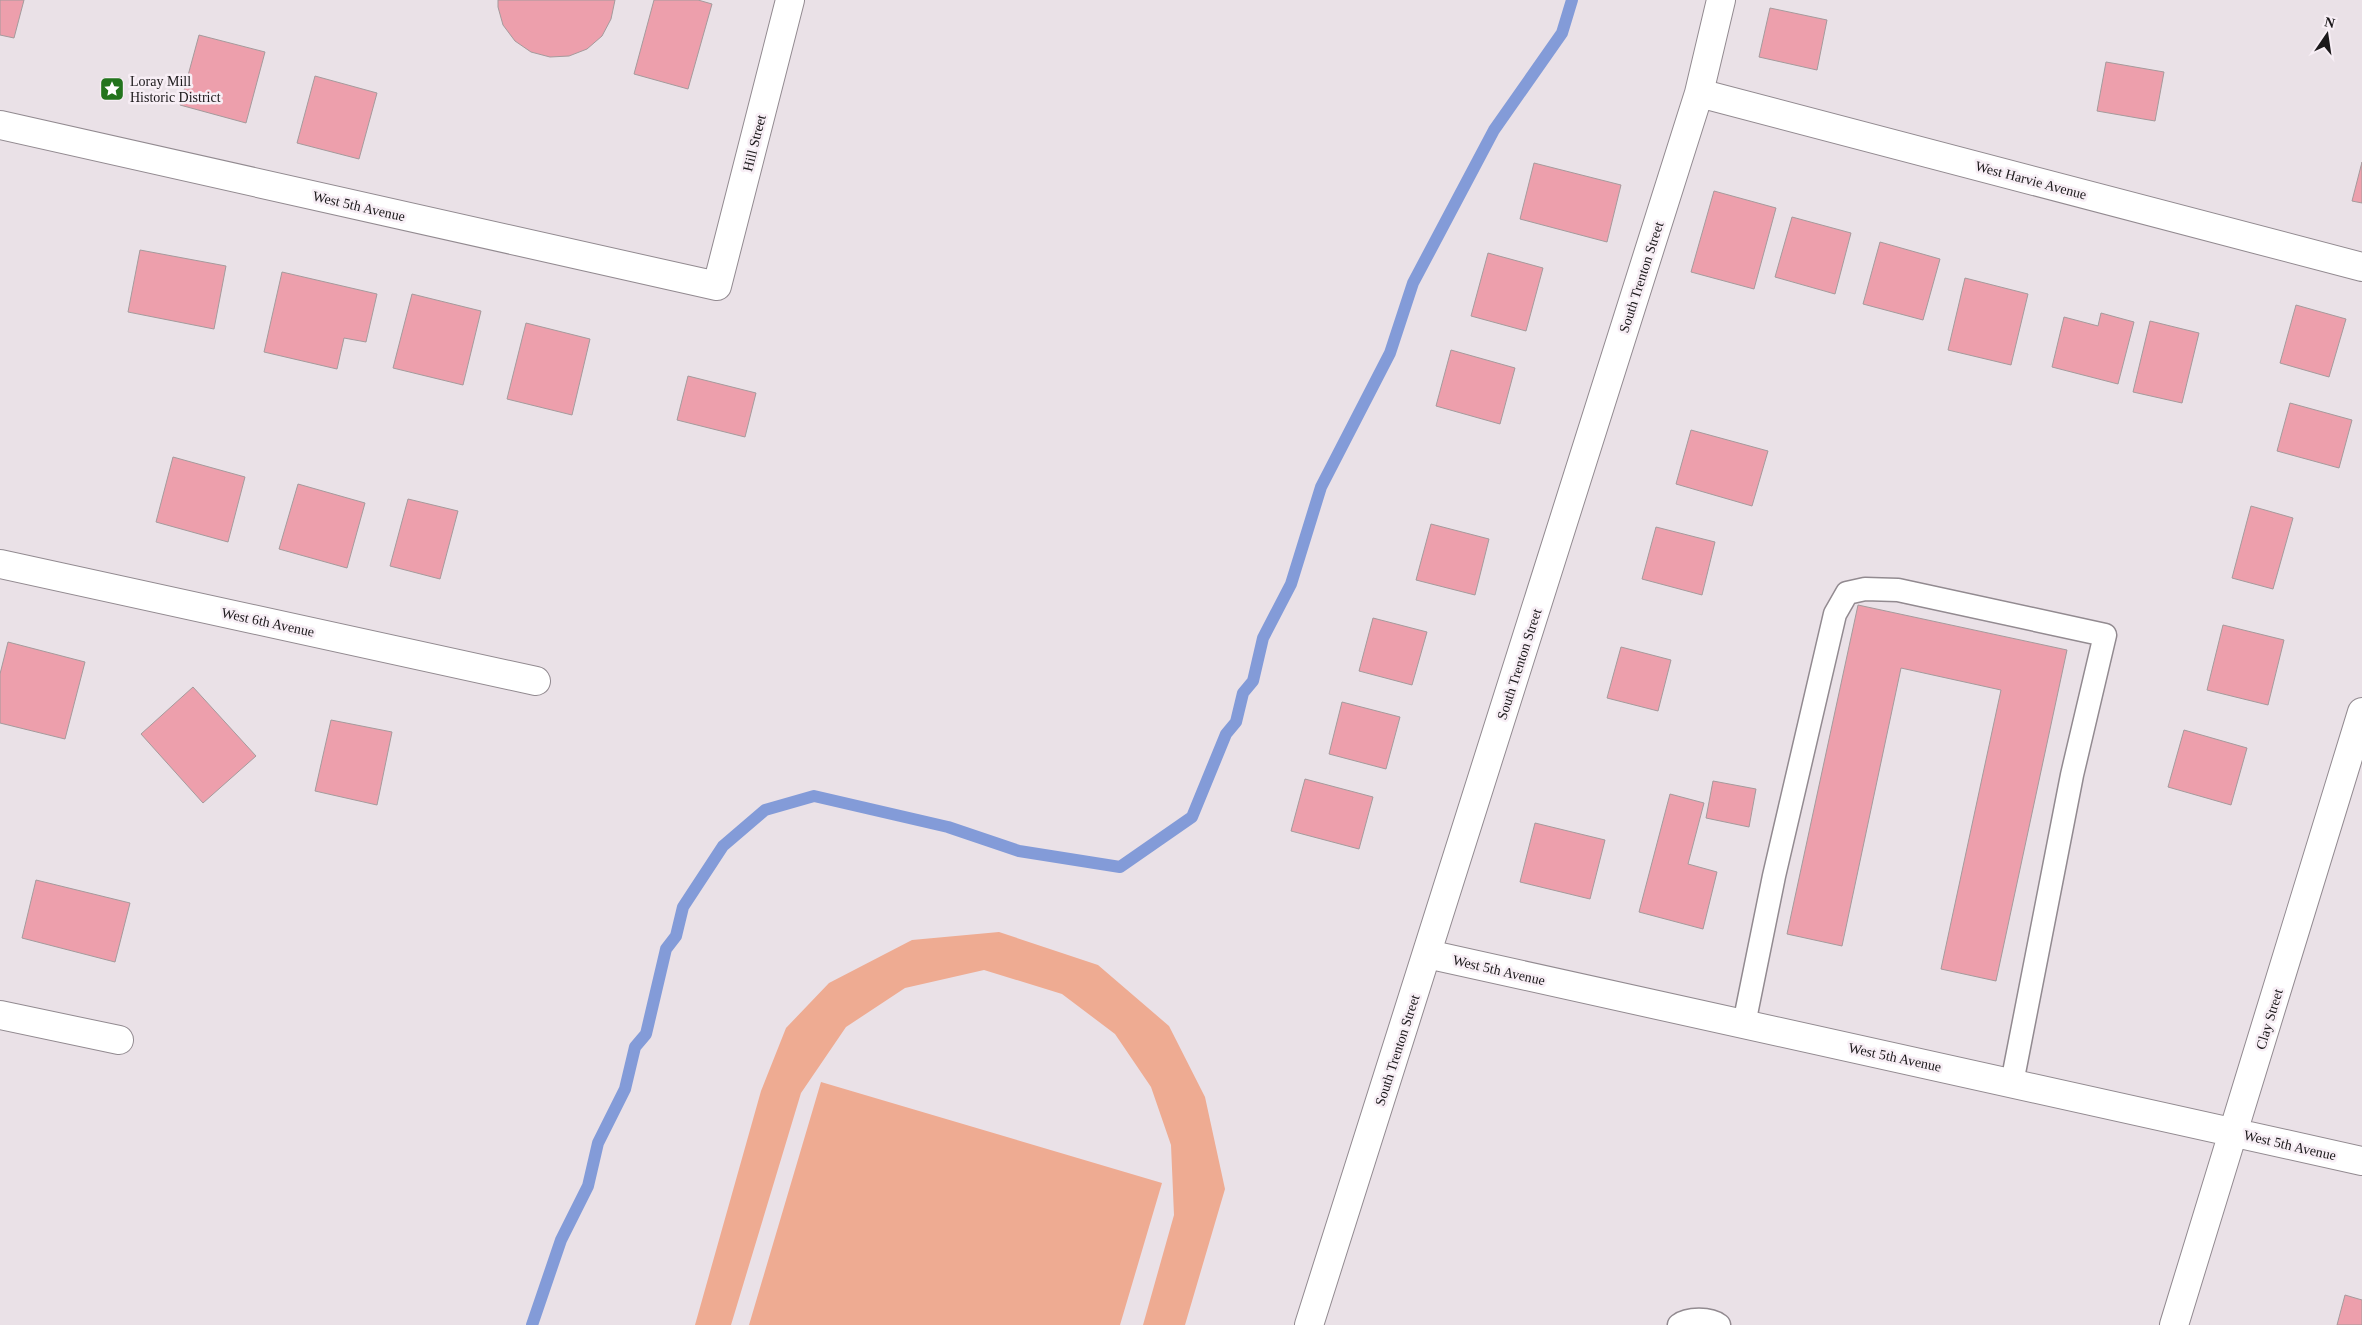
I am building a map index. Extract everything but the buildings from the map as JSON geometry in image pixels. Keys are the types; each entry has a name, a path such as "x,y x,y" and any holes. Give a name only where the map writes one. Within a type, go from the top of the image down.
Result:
{"street":[{"name":"Hill Street","path":"717,286 790,0"},
{"name":"South Trenton Street","path":"1309,1325 1699,93 1721,0"},
{"name":"West Harvie Avenue","path":"1699,93 2362,267"},
{"name":"West 5th Avenue","path":"0,125 717,286"},
{"name":"West 6th Avenue","path":"0,564 536,681"},
{"name":"Clay Street","path":"2174,1325 2362,712"},
{"name":"West 5th Avenue","path":"1427,954 2362,1161"},
{"path":"0,1015 119,1040"}],"lane":[{"path":"1744,1024 1774,876 1835,614 1847,593 1865,588 1898,590 2105,635 2072,775 2012,1083"},
{"path":"1679,1325 1685,1320 1714,1322 1719,1325"}],"shaded area":[{"path":"999,932 1098,965 1169,1026 1205,1097 1225,1189 1185,1325 1143,1325 1174,1215 1171,1145 1151,1087 1115,1034 1062,994 984,970 905,988 846,1027 801,1093 731,1325 695,1325 761,1091 786,1028 829,983 912,940"},
{"path":"821,1082 1162,1183 1120,1325 749,1325"}],"waterway":[{"path":"532,1325 561,1240 588,1186 598,1143 625,1089 635,1047 646,1034 666,949 676,936 683,907 723,846 765,810 814,796 948,827 1019,851 1120,867 1192,817 1226,734 1236,722 1243,693 1253,681 1263,638 1291,584 1321,487 1390,353 1413,283 1494,130 1562,33 1572,0"}],"place":[{"name":"Loray Mill Historic District","path":"112,89"}]}
